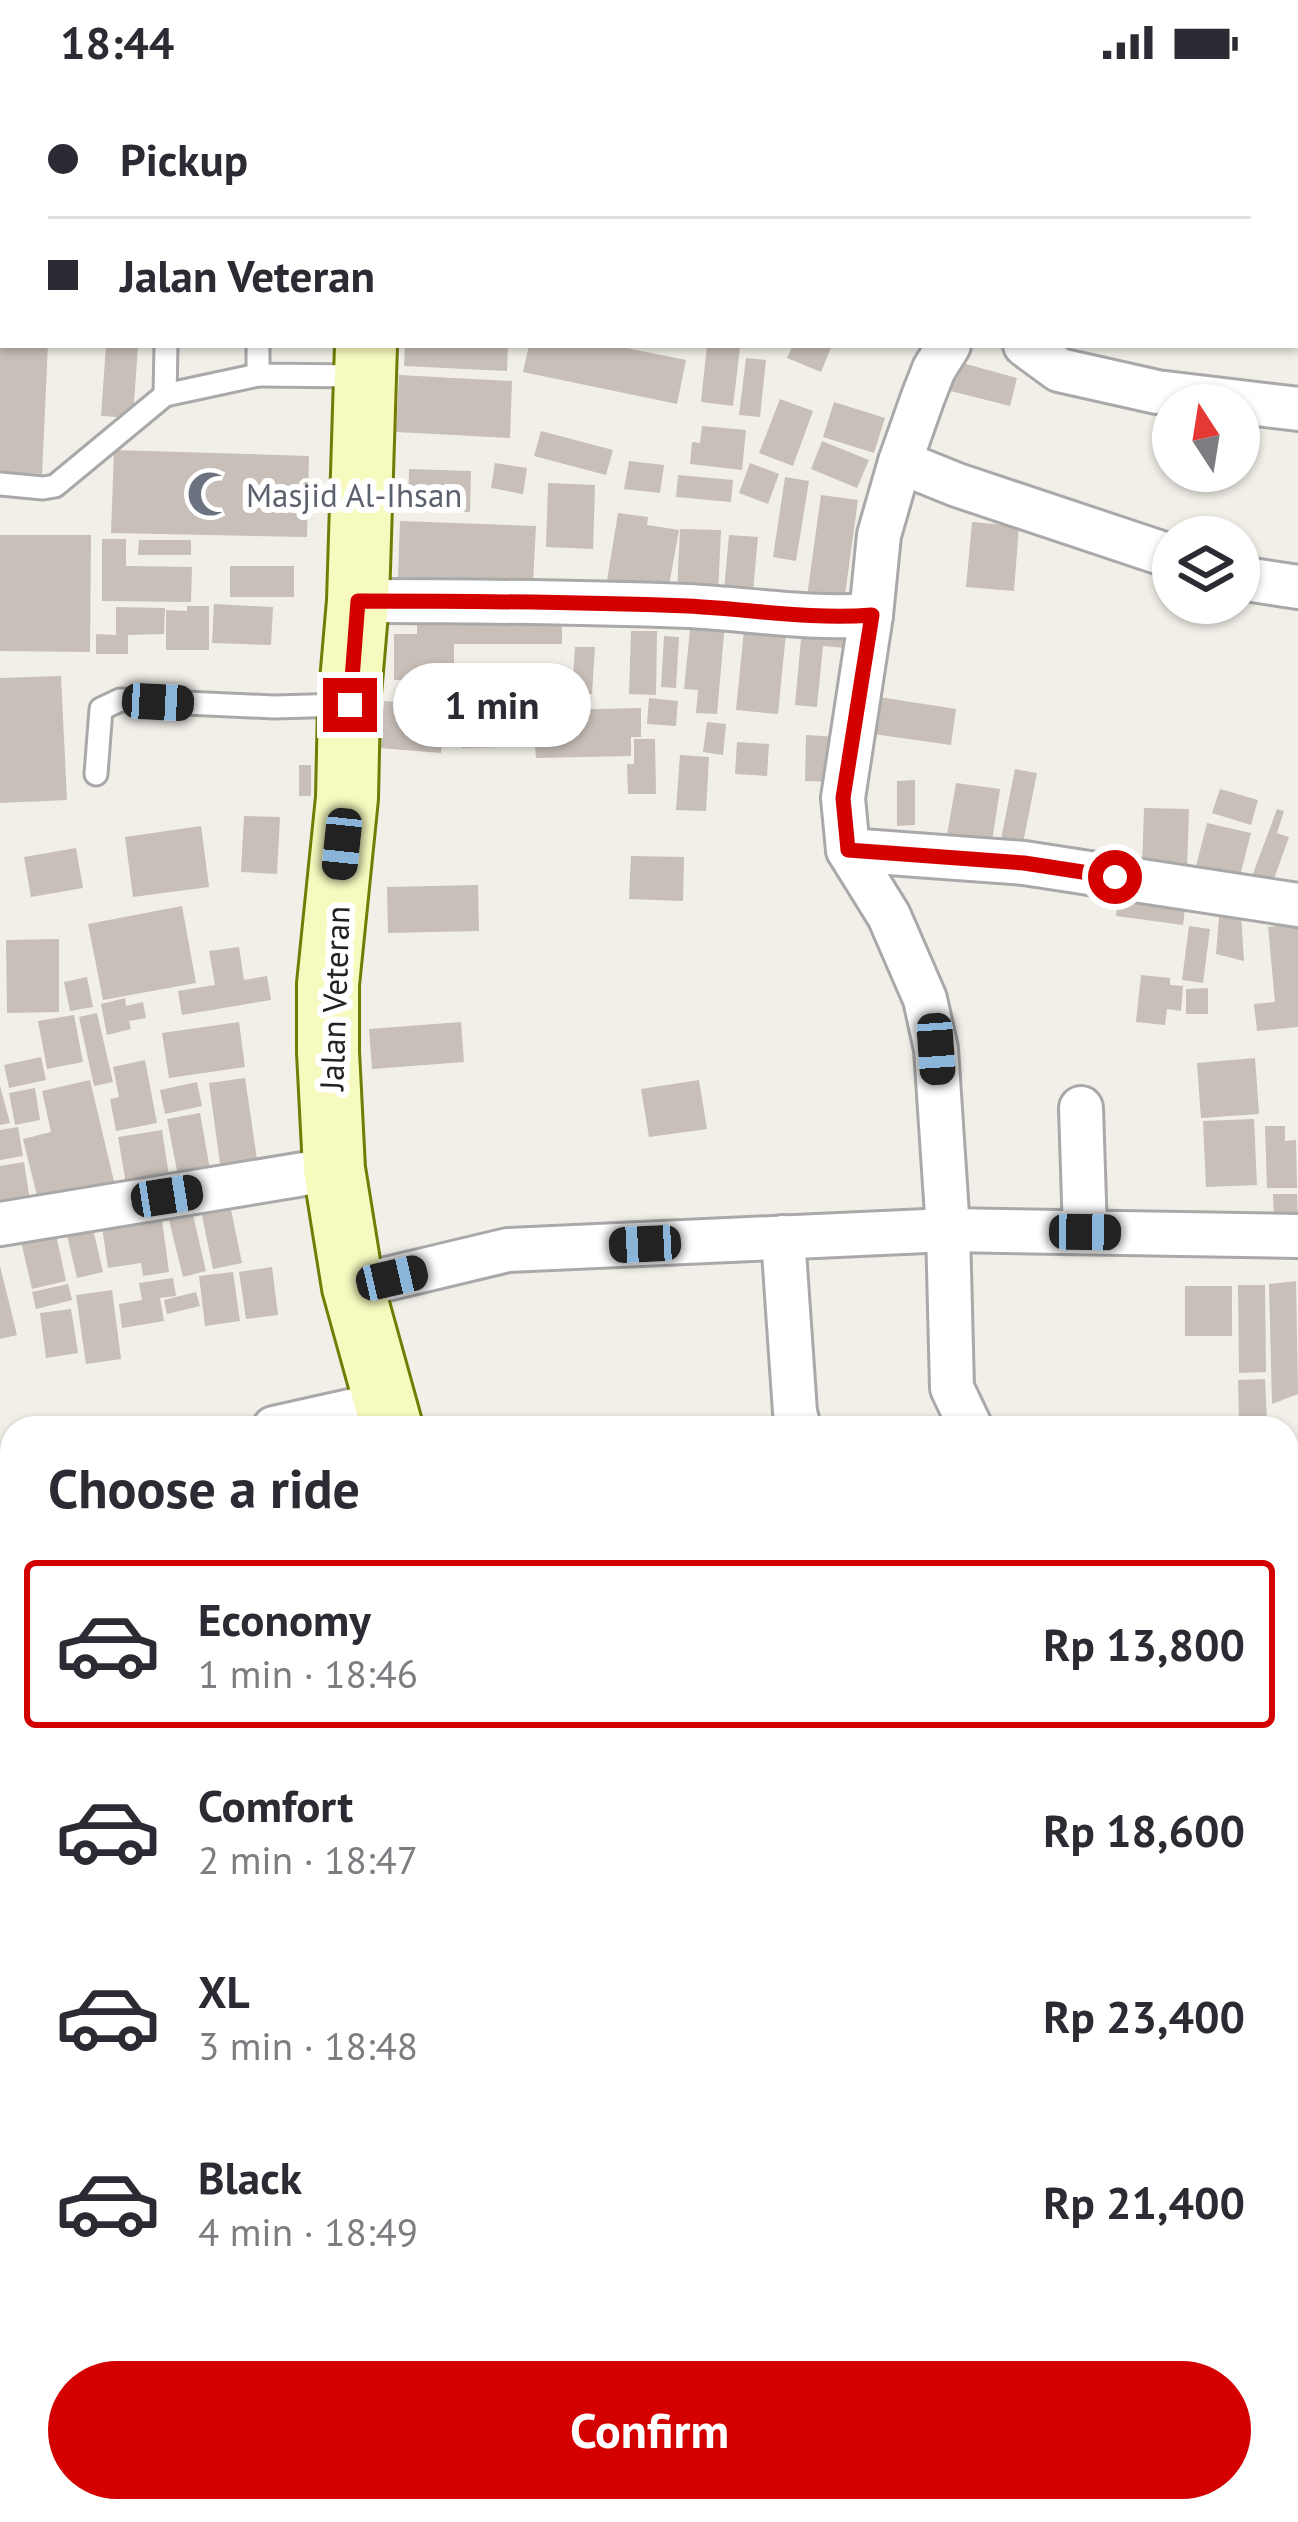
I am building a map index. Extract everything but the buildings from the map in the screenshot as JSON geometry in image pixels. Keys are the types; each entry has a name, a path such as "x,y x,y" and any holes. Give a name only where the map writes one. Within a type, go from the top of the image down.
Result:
{"street":[{"path":"948,348 934,369 879,535 872,615 843,798 848,850 889,916 925,999 936,1049 952,1388 965,1416"},
{"path":"1029,348 1059,370 1157,392 1298,409"},
{"name":"Jalan Veteran","path":"366,361 347,798 328,984 334,1169 353,1287 389,1415"},
{"path":"900,462 1152,550"},
{"path":"1260,581 1298,587"},
{"path":"358,601 589,602 872,615"},
{"path":"848,850 1024,863 1298,904"},
{"path":"1081,1108 1085,1232"},
{"path":"0,1224 334,1169"},
{"path":"353,1287 508,1250 948,1230 1298,1236"},
{"path":"783,1237 796,1416"}],"lane":[{"path":"165,395 166,348"},
{"path":"257,348 257,374"},
{"path":"0,484 55,486 165,395 257,374 366,361"},
{"path":"96,774 101,710 120,700 274,707 350,705"}],"place":[{"name":"Masjid Al-Ihsan","path":"210,494"}],"route":[{"path":"350,705 358,601 589,602 872,615 843,798 848,850 1024,863 1115,877"}]}
